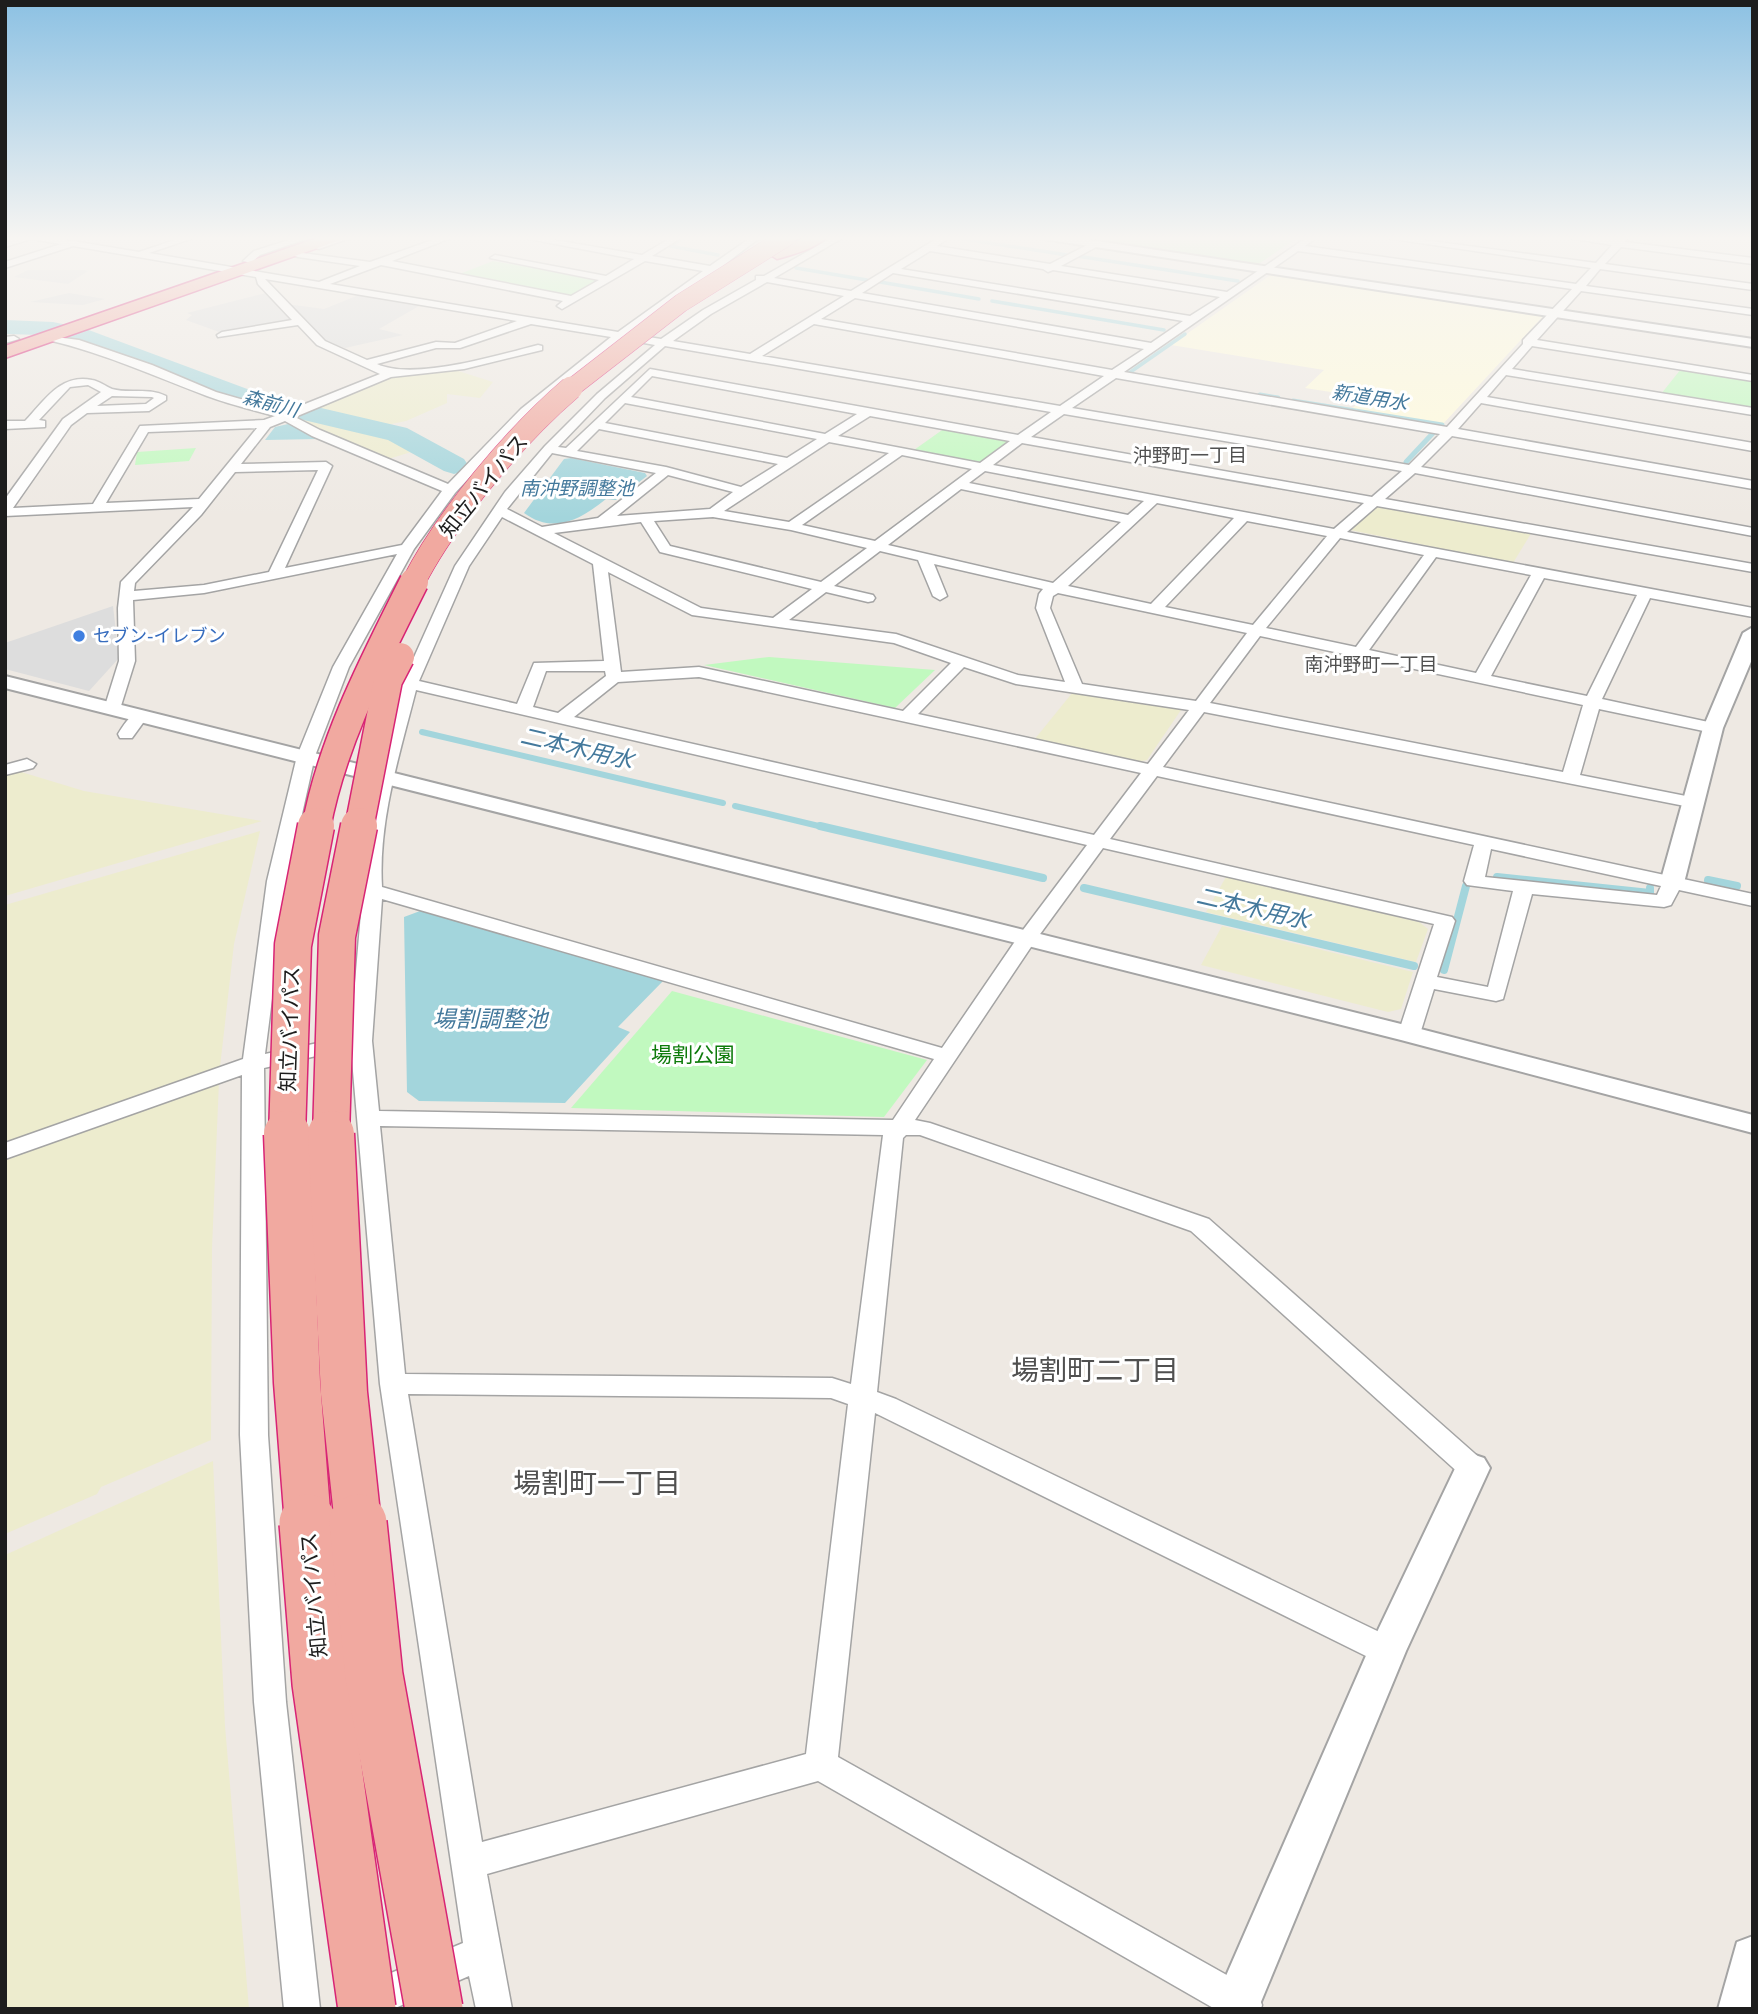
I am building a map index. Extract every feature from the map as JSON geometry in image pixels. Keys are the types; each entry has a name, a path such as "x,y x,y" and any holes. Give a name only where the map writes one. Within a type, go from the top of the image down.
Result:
{"highway":[{"path":"8,343 57,330"},
{"path":"8,343 57,330"},
{"name":"知立バイパス","path":"368,2009 321,1683 297,1382 286,1122 293,946 321,800 363,684 419,572 465,504 524,435 562,396 644,330"},
{"name":"知立バイパス","path":"434,2009 374,1676 344,1393 331,1128 337,936 388,680 444,570 489,505 537,446 584,398 666,330"}],"street":[{"path":"62,330 75,342 148,367 212,394 289,416 450,490"},
{"path":"222,335 251,330"},
{"path":"307,330 321,343 389,374 414,374 538,348"},
{"path":"365,364 436,345 456,346 503,330"},
{"path":"588,330 1412,470 1753,532"},
{"path":"302,2009 270,1702 254,1435 253,1063 283,822 341,667 407,548 450,490 525,411 629,330"},
{"path":"494,2009 482,1953 470,1862 393,1384 361,1041 373,890 371,859 387,776 410,684 462,566 500,510 549,449 601,396 678,330"},
{"path":"751,358 795,330"},
{"path":"866,330 1112,375 1451,430 1753,485"},
{"path":"1057,330 1153,347"},
{"path":"777,622 1021,439 1178,330"},
{"path":"821,1765 892,1138 1027,938 1256,631 1336,534 1412,470 1478,400 1538,330"},
{"path":"1666,330 1753,343"},
{"path":"1527,342 1665,381 1753,412"},
{"path":"1502,370 1665,381 1753,378"},
{"path":"570,451 650,372 1753,568"},
{"path":"97,508 144,429 266,424 389,374"},
{"path":"29,424 66,385 73,382 99,385 109,391 154,394 162,398 149,407 83,410"},
{"path":"5,511 67,422 109,391"},
{"path":"622,399 1753,612"},
{"path":"1478,400 1753,447"},
{"path":"713,513 868,412"},
{"path":"5,425 67,422"},
{"path":"112,709 127,661 128,582 204,503 266,424"},
{"path":"596,425 789,462"},
{"path":"549,449 666,471 743,491"},
{"path":"791,526 902,450"},
{"path":"232,468 326,466 274,576"},
{"path":"602,522 666,471"},
{"path":"959,485 1130,520"},
{"path":"1076,688 1043,608 1046,594 1154,499"},
{"path":"5,511 204,503"},
{"path":"500,510 697,612 896,639 1016,679 1198,706 1695,803"},
{"path":"542,531 602,522 713,513 791,526 1056,588 1713,728"},
{"path":"1154,608 1244,516"},
{"path":"645,518 666,550 868,598"},
{"path":"126,596 204,589 407,548"},
{"path":"1360,652 1433,552"},
{"path":"925,559 940,596"},
{"path":"600,562 613,671"},
{"path":"1482,677 1540,572"},
{"path":"1570,779 1592,703 1646,593"},
{"path":"1484,842 1475,881 1664,901 1672,883 1695,803 1713,728 1753,633"},
{"path":"906,717 961,661"},
{"path":"523,710 540,666 613,671 699,672 1150,772 1753,900"},
{"path":"561,719 613,671"},
{"path":"5,682 112,709 133,725 306,756 1409,1034 1753,1125"},
{"path":"410,684 1445,922 1409,1034"},
{"path":"5,770 27,764"},
{"path":"1427,981 1496,995 1524,887"},
{"path":"373,890 947,1056"},
{"path":"5,1151 253,1063 361,1041"},
{"path":"368,1118 922,1128 1200,1225 1472,1468 1387,1651 1241,2006 821,1765 470,1862"},
{"path":"393,1384 832,1388 863,1397 1387,1651"},
{"path":"349,2009 482,1953"},
{"path":"1741,2009 1753,1958"}],"shaded area":[{"path":"214,330 240,330 222,333"},
{"path":"313,330 383,330 403,335 345,348 325,341"},
{"path":"1192,330 1530,330 1443,424 1352,409 1363,397 1305,388 1324,370 1171,345"},
{"path":"113,606 119,658 89,691 5,669 5,643"}],"green space":[{"path":"452,369 493,382 480,398 447,394 447,403 406,421 372,428 390,434 418,450 385,460 292,418 387,378"},
{"path":"1681,369 1753,381 1753,409 1661,394"},
{"path":"945,428 1015,440 982,464 914,450"},
{"path":"196,448 189,461 135,465 137,452"},
{"path":"1388,506 1532,532 1513,563 1350,530 1377,507"},
{"path":"769,657 935,670 895,708 704,665"},
{"path":"1073,692 1177,706 1181,710 1147,760 1137,762 1034,740"},
{"path":"18,771 84,791 262,821 5,896 5,774"},
{"path":"260,831 234,944 220,1067 5,1143 5,905"},
{"path":"1226,877 1419,922 1428,929 1416,962 1206,912"},
{"path":"1222,926 1413,972 1401,1009 1388,1012 1201,965"},
{"name":"場割公園","path":"672,991 927,1060 884,1117 571,1108"},
{"path":"219,1081 212,1248 211,1440 101,1487 97,1494 5,1534 5,1159"},
{"path":"213,1461 225,1726 249,2009 5,2009 5,1555"}],"water":[{"path":"288,424 319,439 265,440 275,427"},
{"name":"南沖野調整池","path":"571,458 645,473 647,476 616,500 606,499 587,513 567,522 546,523 524,513 564,459"},
{"name":"場割調整池","path":"420,911 664,980 618,1027 630,1032 565,1103 419,1101 407,1092 404,917"}],"waterway":[{"name":"森前川","path":"59,330 77,334 253,400 397,434 454,465"},
{"name":"新道用水","path":"1137,375 1129,373 1185,334"},
{"name":"新道用水","path":"1260,395 1278,398"},
{"name":"新道用水","path":"1293,401 1442,425"},
{"name":"新道用水","path":"1406,462 1434,432"},
{"name":"二本木用水","path":"422,732 723,803"},
{"name":"二本木用水","path":"735,806 827,828"},
{"name":"二本木用水","path":"820,826 1043,878"},
{"name":"二本木用水","path":"1497,877 1650,893 1650,888"},
{"name":"二本木用水","path":"1708,880 1737,886"},
{"name":"二本木用水","path":"1444,970 1466,886"},
{"name":"二本木用水","path":"1084,888 1414,966"}],"place":[{"name":"セブン-イレブン","path":"79,636"}],"district":[{"name":"沖野町一丁目","path":"1190,455"},
{"name":"南沖野町一丁目","path":"1371,664"},
{"name":"場割町二丁目","path":"1095,1370"},
{"name":"場割町一丁目","path":"597,1483"}]}
